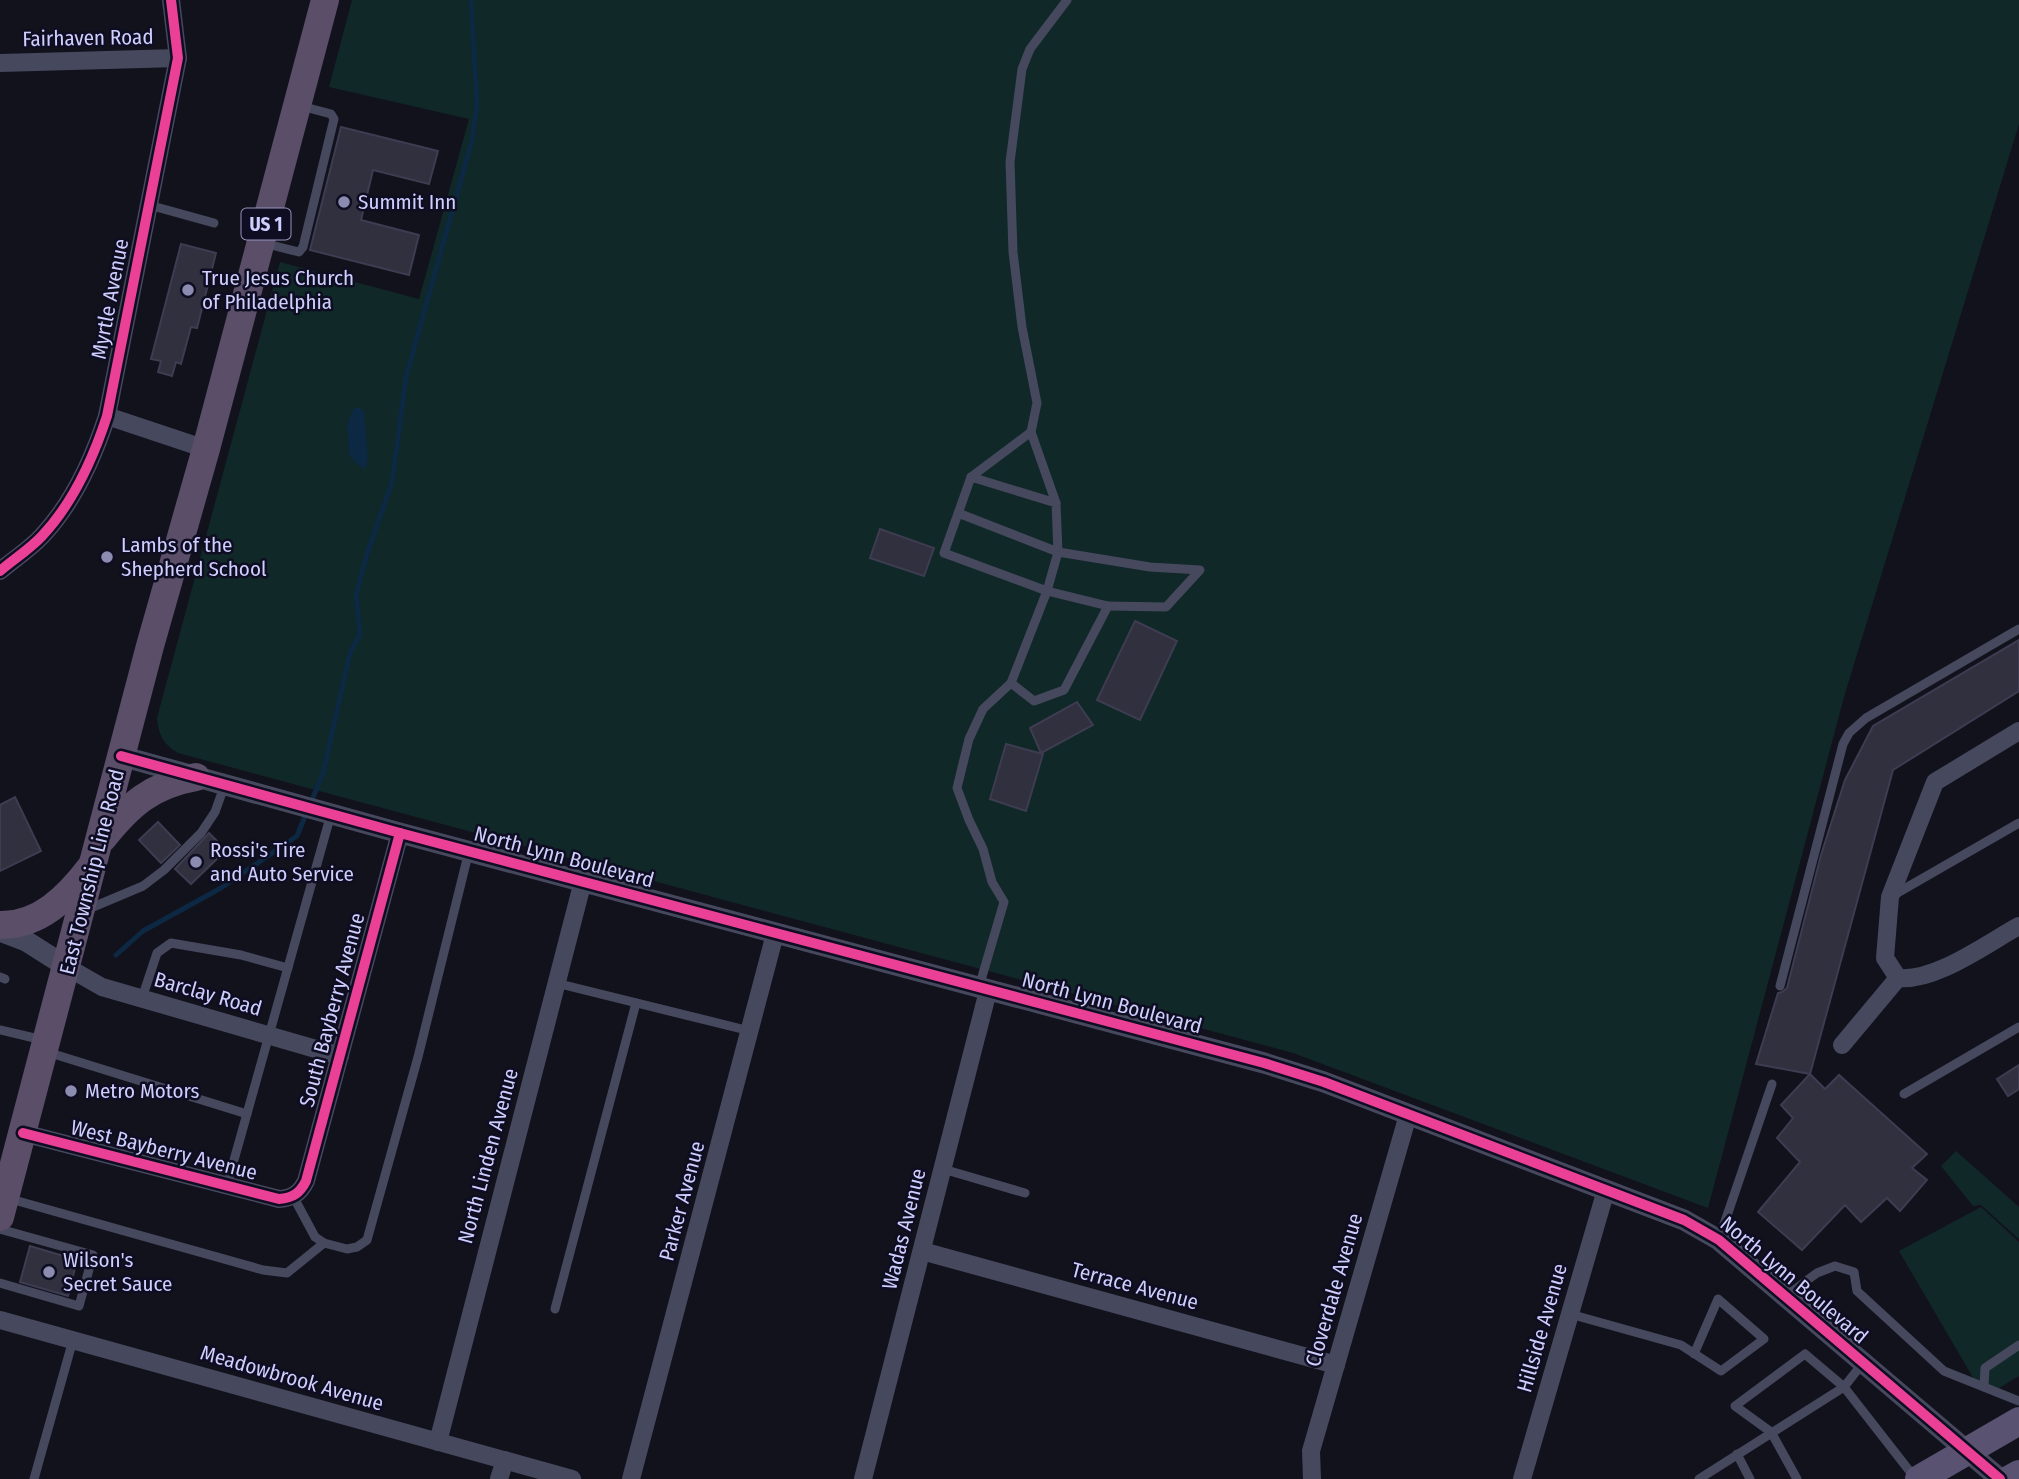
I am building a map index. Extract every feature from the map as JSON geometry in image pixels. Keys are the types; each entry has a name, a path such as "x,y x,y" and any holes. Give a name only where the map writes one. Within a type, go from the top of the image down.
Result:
{"highway":[{"name":"East Township Line Road","path":"4,1192 23,1133 121,756 325,0"},
{"path":"0,928 27,922 44,913 76,886 125,812 151,792 172,781 196,776"}],"main road":[{"path":"1918,1479 2019,1421"},
{"path":"2010,1479 2019,1474"}],"street":[{"name":"Myrtle Avenue","path":"0,571 43,536 74,493 94,456 107,416 178,58 171,0"},
{"name":"Fairhaven Road","path":"0,63 178,58"},
{"path":"107,416 206,449"},
{"path":"1898,978 1885,958 1890,897 1935,782 2019,731"},
{"name":"North Lynn Boulevard","path":"121,756 983,990 1264,1063 1324,1082 1684,1220 1719,1240 2000,1479"},
{"name":"South Bayberry Avenue","path":"294,1195 306,1181 400,833"},
{"name":"North Linden Avenue","path":"438,1442 583,881"},
{"path":"1898,978 1912,979 1937,972 2019,926"},
{"path":"0,928 67,967"},
{"name":"Parker Avenue","path":"631,1479 775,934"},
{"name":"Barclay Road","path":"67,967 102,987 340,1056"},
{"path":"1842,1045 1898,978"},
{"name":"Wadas Avenue","path":"863,1479 943,1169 983,990"},
{"name":"Cloverdale Avenue","path":"1312,1479 1311,1451 1408,1115"},
{"name":"West Bayberry Avenue","path":"23,1133 279,1199 294,1195"},
{"name":"Hillside Avenue","path":"1522,1479 1606,1191"},
{"name":"Terrace Avenue","path":"922,1251 1336,1365"},
{"name":"Meadowbrook Avenue","path":"0,1320 572,1479"},
{"path":"499,1479 505,1460"}],"lane":[{"path":"983,990 1004,902 992,882 984,849 957,788 969,739 983,709 1011,683 1047,591 1058,552 1056,503 1031,432 1037,403 1021,327 1013,252 1010,162 1022,69 1030,49 1067,0"},
{"path":"261,242 299,252 303,247 334,120 331,114 297,105"},
{"path":"149,205 214,223"},
{"path":"958,513 1058,552 1150,567 1200,570 1166,607 1108,606 1047,591 944,553 958,513 971,477 1031,432"},
{"path":"971,477 1056,503"},
{"path":"1011,683 1034,701 1064,690 1108,606"},
{"path":"1780,986 1843,744 1849,733 1866,718 2019,629"},
{"path":"81,912 143,886 164,870 201,833 215,812 225,784"},
{"path":"227,1185 288,968 315,809"},
{"path":"1890,897 2019,823"},
{"path":"294,1195 315,1237 324,1243 347,1249 357,1247 367,1240 470,851"},
{"path":"142,998 157,953 171,943 241,955 288,968"},
{"path":"556,983 750,1031"},
{"path":"555,1309 636,1003"},
{"path":"1905,1094 2019,1027"},
{"path":"0,1030 247,1114"},
{"path":"1719,1240 1772,1084"},
{"path":"943,1169 1025,1193"},
{"path":"4,1192 263,1270 287,1273 324,1243"},
{"path":"0,1229 93,1255 79,1306 0,1283"},
{"path":"1785,1296 1817,1273 1835,1266 1854,1272 1857,1291 1944,1371 2019,1401"},
{"path":"1570,1314 1681,1345 1694,1354 1721,1371 1764,1339 1718,1299 1694,1354"},
{"path":"34,1479 73,1340"},
{"path":"1984,1387 1985,1368 2019,1345"},
{"path":"1797,1479 1771,1432 1735,1406 1805,1354 1844,1387 1918,1479"},
{"path":"1699,1479 1844,1387 1863,1362"},
{"path":"1737,1454 1750,1479"}],"green space":[{"path":"352,0 2019,0 2019,124 1844,697 1708,1208 1293,1053 178,753 165,743 157,718 280,262 419,299 469,119 329,87"},
{"path":"1956,1151 2019,1207 2019,1239 1981,1205 1973,1206 1941,1166"},
{"path":"1981,1207 2019,1242 2019,1376 1996,1390 1975,1381 1899,1251"}],"water":[{"path":"354,408 364,411 368,460 365,469 349,455 347,424"}],"building":[{"name":"Summit Inn","path":"341,127 438,151 429,184 373,170 361,220 419,235 409,275 310,250"},
{"name":"True Jesus Church of Philadelphia","path":"181,244 216,253 197,328 191,327 181,364 176,362 172,376 158,372 161,361 151,359"},
{"path":"880,529 934,548 924,576 870,558"},
{"path":"1135,621 1177,641 1140,720 1097,700"},
{"path":"2019,640 2019,691 1893,770 1810,1074 1756,1064 1778,993 1787,988 1821,855 1845,780 1873,726"},
{"path":"1077,702 1093,725 1041,753 1030,728"},
{"path":"1006,744 1043,754 1026,811 990,799"},
{"path":"15,797 41,851 0,871 0,805"},
{"path":"158,822 180,845 161,863 139,840"},
{"name":"Rossi's Tire and Auto Service","path":"209,833 226,850 191,884 175,869"},
{"path":"2019,1065 2019,1089 2008,1096 1997,1079"},
{"path":"1810,1074 1825,1089 1839,1075 1927,1154 1912,1168 1927,1180 1900,1211 1887,1198 1861,1222 1845,1205 1802,1250 1758,1212 1800,1162 1777,1138 1793,1118 1781,1105"},
{"name":"Wilson's Secret Sauce","path":"30,1246 77,1260 68,1296 20,1282"}],"waterway":[{"path":"310,805 323,773 350,653 360,634 356,595 392,482 406,377 472,140 477,106 471,0"},
{"path":"116,955 143,931 221,888 297,836 306,814"}],"cycle path":[{"path":"0,571 37,541 64,509 89,464 107,416 178,58 171,0"},
{"path":"121,756 1264,1063 1324,1082 1684,1220 1719,1240 2000,1479"},
{"path":"23,1133 279,1199 296,1194 306,1181 400,833"}],"place":[{"name":"Summit Inn","path":"344,202"},
{"name":"True Jesus Church of Philadelphia","path":"188,290"},
{"name":"Lambs of the Shepherd School","path":"107,557"},
{"name":"Rossi's Tire and Auto Service","path":"196,862"},
{"name":"Metro Motors","path":"71,1091"},
{"name":"Wilson's Secret Sauce","path":"49,1272"}]}
